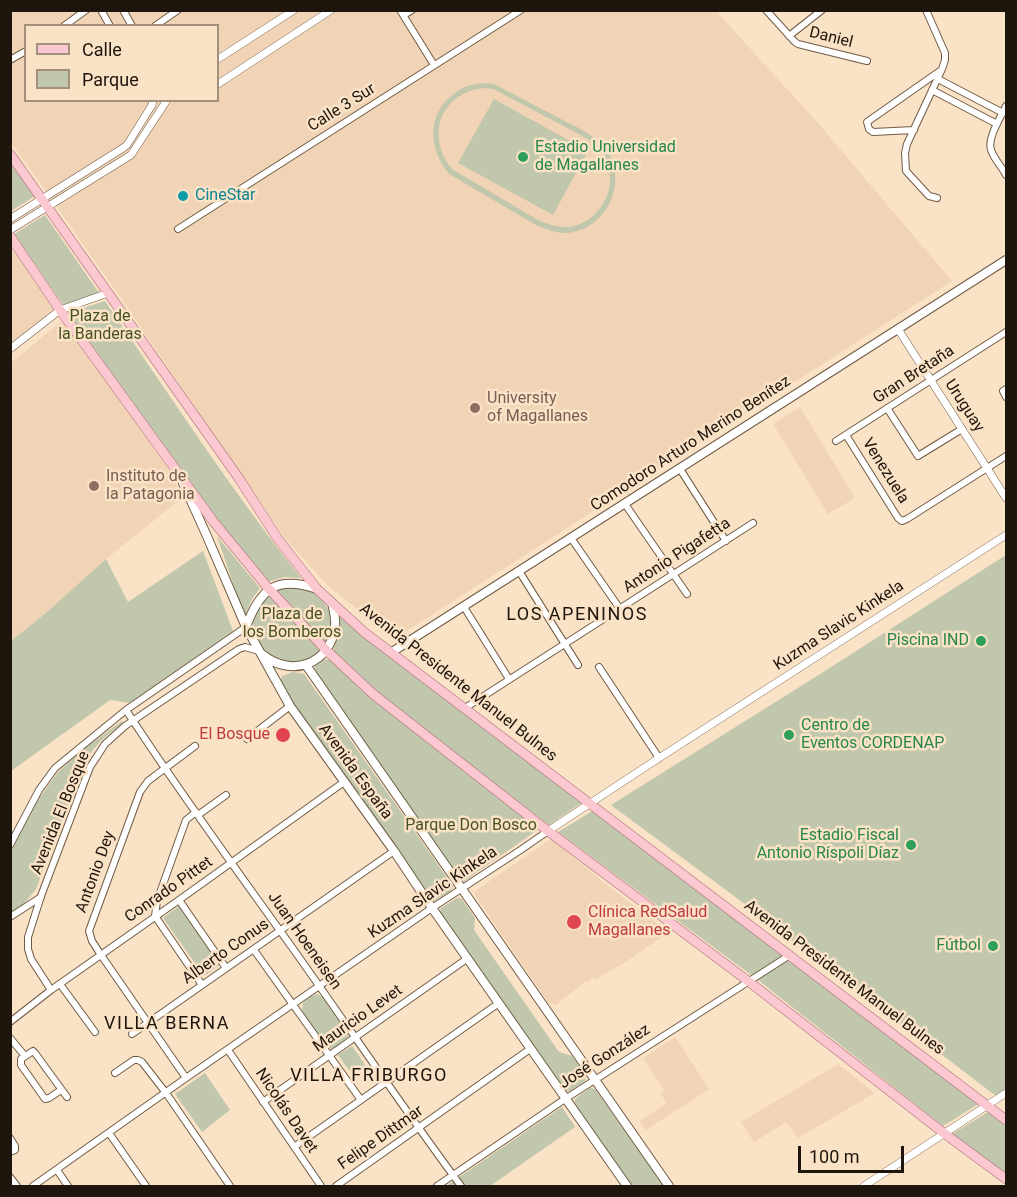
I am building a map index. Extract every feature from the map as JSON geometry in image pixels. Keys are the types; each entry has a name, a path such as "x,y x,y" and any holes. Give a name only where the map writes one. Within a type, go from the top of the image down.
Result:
{"main road":[{"name":"Avenida Presidente Manuel Bulnes","path":"10,154 238,477 278,539 317,589 364,632 1006,1120"},
{"path":"10,236 60,310 213,521 269,589 326,650 374,694 548,831 1006,1179"},
{"name":"Comodoro Arturo Merino Benítez","path":"392,652 1006,260"},
{"name":"Avenida España","path":"177,472 246,627 290,706 627,1186"},
{"path":"246,627 256,603 269,589 288,583 317,589"},
{"path":"259,651 269,660 283,666 298,667 317,659 330,643 335,626 332,603"},
{"name":"Avenida España","path":"306,665 669,1186"}],"street":[{"path":"67,24 86,10"},
{"path":"101,10 109,24"},
{"path":"123,10 131,24"},
{"path":"157,24 178,10"},
{"path":"219,58 294,10"},
{"path":"219,83 331,10"},
{"path":"412,10 402,13 434,66"},
{"path":"504,10 508,18"},
{"name":"Daniel","path":"766,10 798,44 867,61"},
{"path":"789,36 822,10"},
{"path":"926,10 945,53 945,60 904,153 906,171 928,196 937,198"},
{"name":"Calle 3 Sur","path":"178,229 519,11"},
{"path":"10,60 24,52"},
{"path":"914,130 873,132 868,129 867,122 942,69"},
{"path":"938,79 1005,109 997,124 990,147 1006,175"},
{"path":"932,90 997,124"},
{"path":"10,219 123,148 153,102"},
{"path":"10,230 131,155 166,102"},
{"path":"10,349 60,310 108,293"},
{"name":"Uruguay","path":"898,329 1006,498"},
{"name":"Gran Bretaña","path":"836,441 1006,332"},
{"path":"887,408 918,456 962,429"},
{"name":"Venezuela","path":"846,435 898,518 902,520 988,468"},
{"path":"988,468 1006,456"},
{"path":"680,469 726,541"},
{"path":"625,504 687,594"},
{"name":"Antonio Pigafetta","path":"465,708 753,523"},
{"name":"Kuzma Slavic Kinkela","path":"33,1186 432,908 659,758 1006,536"},
{"path":"571,538 620,609"},
{"path":"519,571 578,665"},
{"path":"464,607 510,679"},
{"name":"Avenida El Bosque","path":"10,845 39,790 55,768 126,710 246,627"},
{"name":"Avenida El Bosque","path":"10,917 41,896 90,767 105,744 125,726 239,649 245,647 259,651"},
{"path":"600,667 659,758"},
{"path":"247,739 290,706"},
{"name":"Juan Hoeneisen","path":"126,710 386,1083 461,1186"},
{"name":"Antonio Dey","path":"186,1078 101,955 89,931 140,792 148,781 195,746"},
{"name":"Conrado Pittet","path":"10,1022 51,990 344,782"},
{"path":"202,985 155,916 157,901 186,820 226,795"},
{"name":"Alberto Conus","path":"132,1034 394,851"},
{"path":"41,896 28,937 28,949 31,959 51,990"},
{"path":"179,900 226,968"},
{"path":"254,950 361,1100"},
{"name":"José González","path":"437,1186 594,1080 790,956"},
{"name":"Mauricio Levet","path":"263,1102 468,958"},
{"path":"60,984 94,1032"},
{"path":"294,1147 499,1004"},
{"path":"10,1038 25,1056"},
{"name":"Felipe Dittmar","path":"336,1186 530,1049"},
{"name":"Nicolás Davet","path":"228,1050 321,1186"},
{"path":"62,1090 49,1098 44,1098 21,1065 21,1059 31,1052 35,1053 62,1090 67,1097"},
{"path":"115,1074 134,1060 142,1062 230,1186"},
{"path":"864,1186 1006,1093"},
{"path":"109,1133 146,1186"},
{"path":"10,1138 15,1150 10,1152"},
{"path":"57,1170 68,1186"},
{"path":"10,1177 17,1186"}],"shaded area":[{"name":"University of Magallanes","path":"10,11 716,11 817,122 952,281 394,639 327,585 285,538 11,142"},
{"path":"10,245 54,309 11,344 10,344"},
{"name":"Instituto de la Patagonia","path":"63,320 172,474 182,498 106,559 11,641 11,363"},
{"path":"800,407 855,498 828,514 773,424"},
{"name":"Clínica RedSalud Magallanes","path":"551,839 669,932 624,963 595,980 593,978 587,983 586,981 556,1005 548,1002 474,894 475,891"},
{"path":"675,1037 709,1089 646,1130 640,1121 667,1103 660,1093 664,1090 643,1058"},
{"path":"838,1064 875,1093 798,1138 786,1122 754,1142 741,1122"}],"green space":[{"name":"Estadio Universidad de Magallanes","path":"484,83 494,84 584,131 605,148 612,161 615,174 614,188 603,214 593,223 580,230 566,233 547,229 536,225 449,174 436,152 434,128 436,117 450,97 464,88","holes":["484,88 493,89 580,135 600,150 607,161 610,186 606,198 592,217 569,227 549,224 538,220 452,169 441,149 439,127 442,117 447,108 465,93"]},
{"name":"Estadio Universidad de Magallanes","path":"494,99 588,151 553,215 458,163"},
{"path":"10,161 35,196 11,211 10,211"},
{"path":"45,215 99,293 64,306 14,234"},
{"name":"Plaza de la Banderas","path":"105,301 225,476 301,578 285,577 267,582 192,488 68,313"},
{"path":"217,536 260,588 252,599 245,616 243,614"},
{"path":"203,551 233,631 130,703 110,700 11,771 11,641 106,559 128,602"},
{"name":"Estadio Fiscal Antonio Ríspoli Díaz","path":"1006,555 1006,1089 996,1096 611,805"},
{"name":"Plaza de los Bomberos","path":"292,585 307,588 320,596 328,609 331,624 328,639 320,652 307,660 292,663 277,660 264,652 256,639 253,624 256,609 264,596 277,588"},
{"path":"340,615 589,798 549,825 372,691 333,652"},
{"name":"Parque Don Bosco","path":"323,659 330,660 539,829 463,882 314,674 315,666"},
{"path":"293,672 304,674 453,886 451,891 435,901 430,899 280,686 282,676"},
{"path":"122,721 123,723 99,743 81,769 36,889 23,905 11,913 11,851 39,798 58,772 82,750"},
{"path":"594,810 980,1103 943,1126 758,980 558,832"},
{"path":"457,898 462,899 475,918 474,930 559,1052 572,1056 586,1075 585,1081 570,1091 565,1091 439,913 441,908"},
{"path":"179,906 220,965 204,976 163,918"},
{"path":"317,994 323,997 349,1033 347,1038 332,1049 327,1047 302,1011 303,1003"},
{"path":"352,1046 368,1069 355,1078 338,1055"},
{"path":"205,1073 230,1110 202,1132 175,1094"},
{"path":"590,1088 595,1089 664,1186 631,1186 574,1106 575,1099"},
{"path":"562,1107 575,1127 490,1186 446,1186"},
{"path":"988,1112 1006,1126 1006,1175 952,1134"}],"place":[{"name":"Estadio Universidad de Magallanes","path":"523,157"},
{"name":"CineStar","path":"183,196"},
{"name":"University of Magallanes","path":"475,408"},
{"name":"Instituto de la Patagonia","path":"94,486"},
{"name":"Piscina IND","path":"981,641"},
{"name":"El Bosque","path":"283,735"},
{"name":"Centro de Eventos CORDENAP","path":"789,735"},
{"name":"Estadio Fiscal Antonio Ríspoli Díaz","path":"911,845"},
{"name":"Clínica RedSalud Magallanes","path":"574,922"},
{"name":"Fútbol","path":"993,946"}],"district":[{"name":"LOS APENINOS","path":"577,615"},
{"name":"VILLA BERNA","path":"167,1024"},
{"name":"VILLA FRIBURGO","path":"369,1076"}]}
